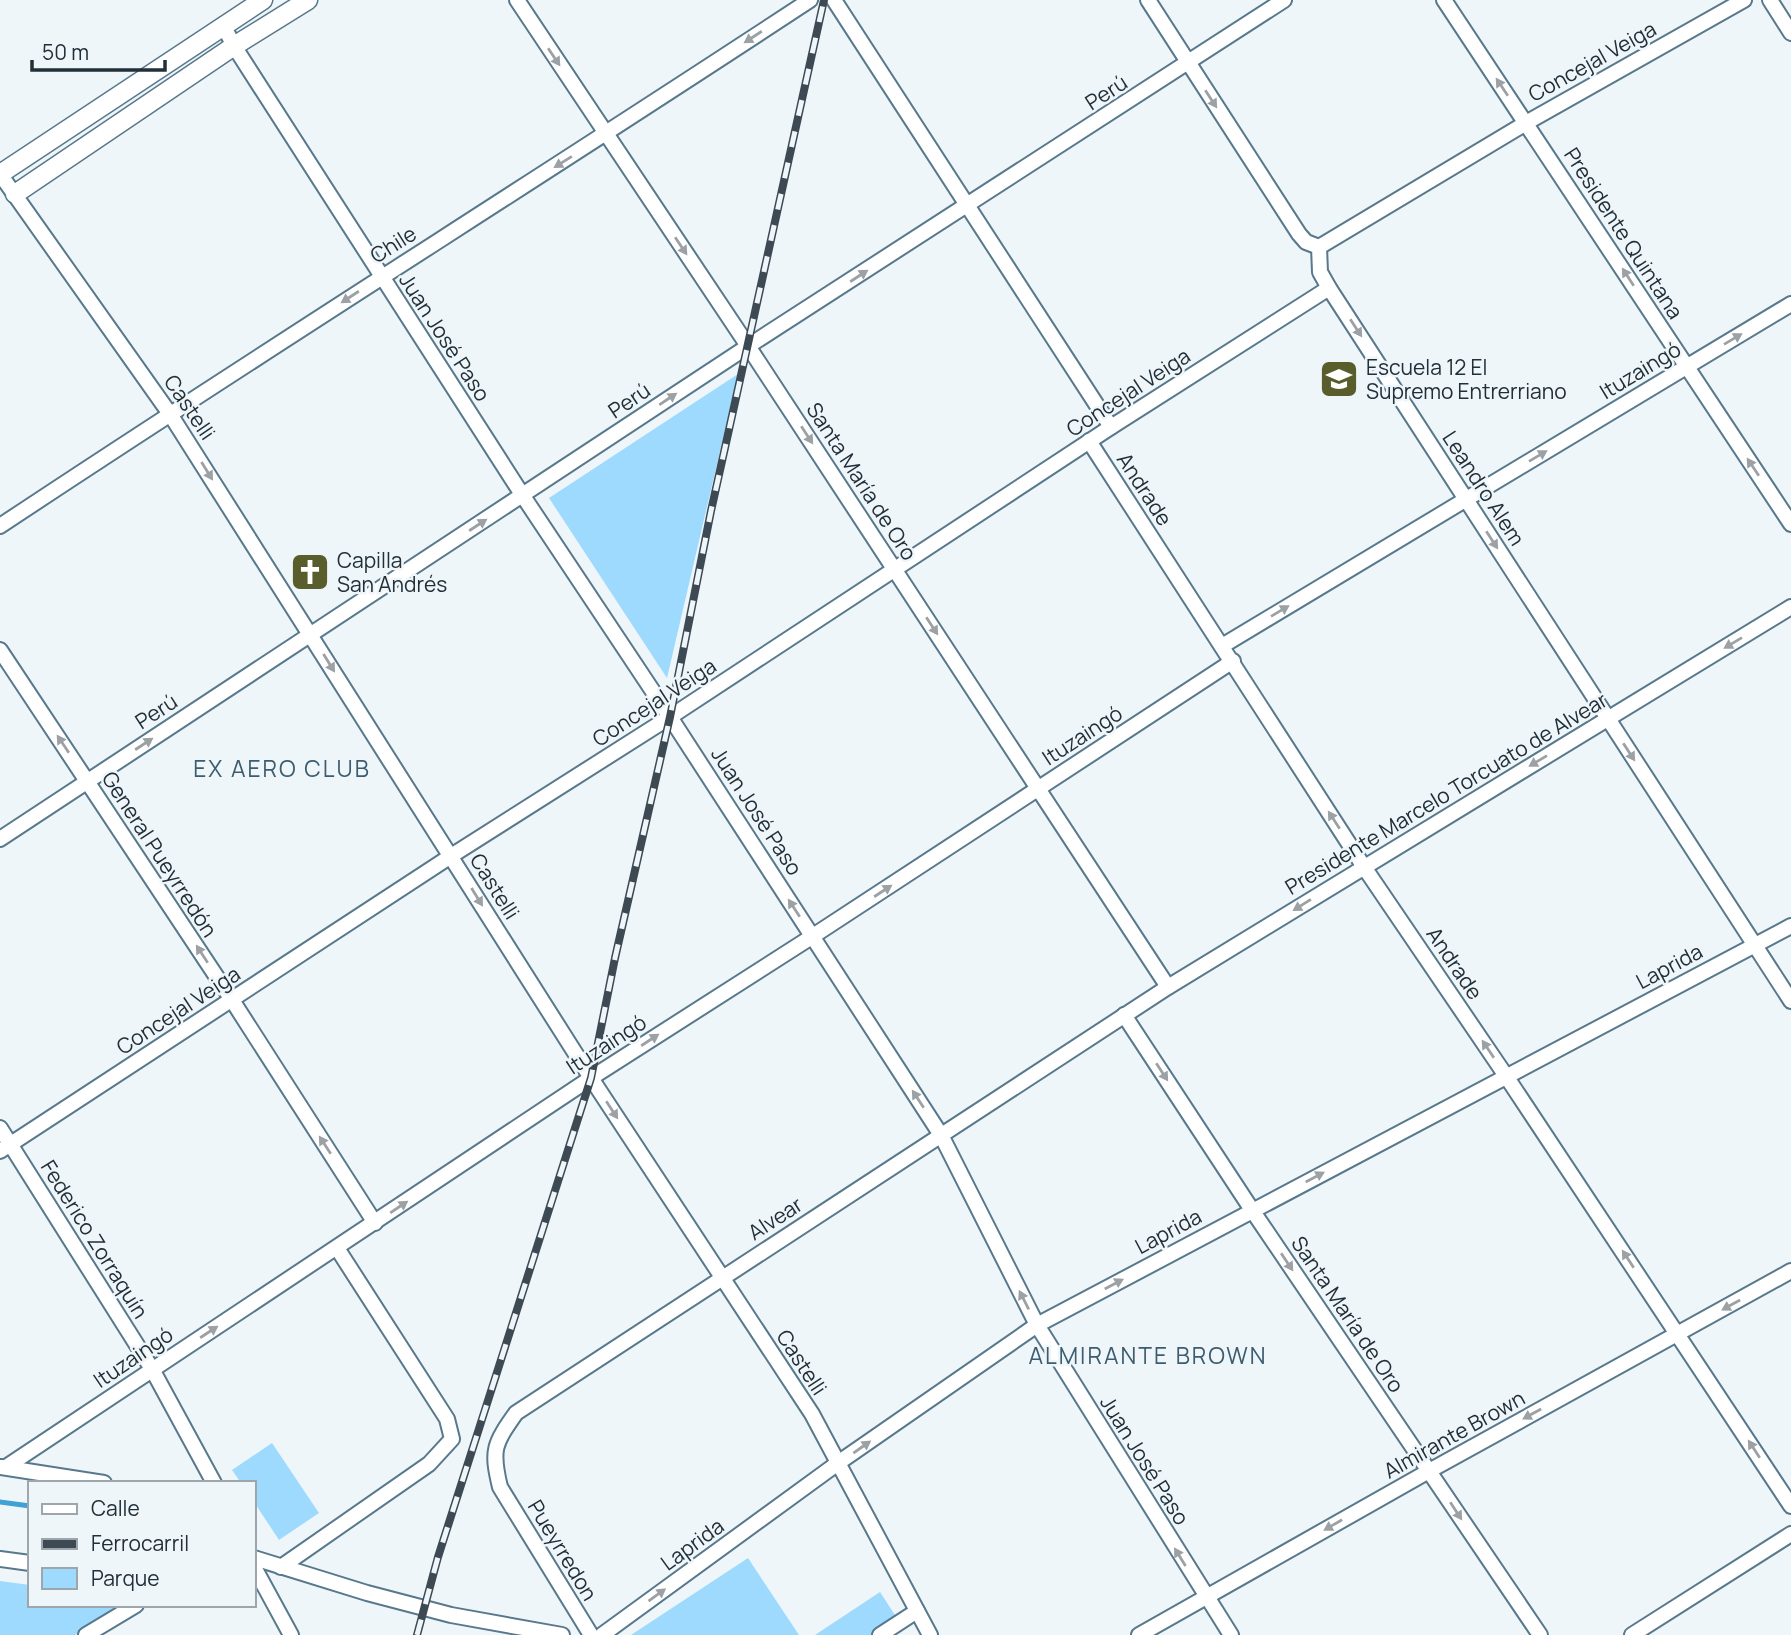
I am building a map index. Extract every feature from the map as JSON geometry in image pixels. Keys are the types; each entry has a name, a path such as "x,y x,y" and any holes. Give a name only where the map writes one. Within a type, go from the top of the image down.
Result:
{"street":[{"path":"0,174 263,0"},
{"path":"15,194 308,0"},
{"name":"Santa María de Oro","path":"517,0 748,346 1168,987"},
{"name":"Chile","path":"0,526 381,276 606,134 810,0"},
{"name":"Andrade","path":"834,0 1111,427"},
{"path":"1148,0 1299,234 1307,242 1319,247"},
{"name":"Perú","path":"0,839 748,346 1284,0"},
{"name":"Presidente Quintana","path":"1444,0 1791,524"},
{"name":"Concejal Veiga","path":"1319,247 1526,123 1744,0"},
{"path":"1770,0 1791,33"},
{"name":"Juan José Paso","path":"223,25 234,47 523,496 941,1135 1037,1325 1231,1635"},
{"name":"Castelli","path":"0,174 170,414 591,1078 812,1414 930,1635"},
{"name":"Leandro Alem","path":"1319,247 1320,272 1329,288 1791,1001"},
{"name":"Concejal Veiga","path":"5,1147 1329,288"},
{"name":"Ituzaingó","path":"1222,646 1791,304"},
{"name":"Andrade","path":"1090,441 1364,867 1791,1506"},
{"name":"Presidente Marcelo Torcuato de Alvear","path":"1124,1015 1791,607"},
{"name":"General Pueyrredón","path":"0,650 232,1000 375,1223"},
{"name":"Ituzaingó","path":"3,1467 591,1078 1233,661"},
{"name":"Laprida","path":"602,1635 838,1463 1037,1325 1791,926"},
{"name":"Santa María de Oro","path":"1124,1015 1539,1635"},
{"name":"Alvear","path":"500,1487 494,1461 498,1438 516,1413 1124,1015"},
{"name":"Federico Zorraquín","path":"0,1128 5,1147 152,1369 213,1481"},
{"path":"281,1567 429,1464 452,1439 447,1419 337,1248"},
{"name":"Almirante Brown","path":"1139,1635 1791,1271"},
{"path":"3,1467 91,1481"},
{"name":"Pueyrredon","path":"500,1487 591,1635"},
{"path":"1632,1635 1791,1534"},
{"path":"0,1559 28,1563"},
{"path":"256,1559 367,1593 451,1615 562,1635"},
{"path":"256,1571 291,1635"},
{"path":"86,1635 133,1607"},
{"path":"880,1635 917,1611"}],"green space":[{"path":"738,374 667,678 549,498"},
{"path":"272,1443 319,1513 279,1540 256,1505 256,1481 240,1481 232,1470"},
{"path":"748,1558 799,1635 631,1635"},
{"path":"0,1581 28,1585 28,1607 122,1607 75,1635 0,1635"},
{"path":"880,1592 904,1629 894,1635 815,1635"}],"waterway":[{"path":"0,1502 28,1506"}],"railway":[{"path":"417,1635 438,1557 591,1078 615,958 670,717 711,511 824,0"}],"place":[{"name":"Escuela 12 El Supremo Entrerriano","path":"1339,379"},
{"name":"Capilla San Andrés","path":"310,572"}],"district":[{"name":"EX AERO CLUB","path":"282,768"},
{"name":"ALMIRANTE BROWN","path":"1148,1355"}]}
